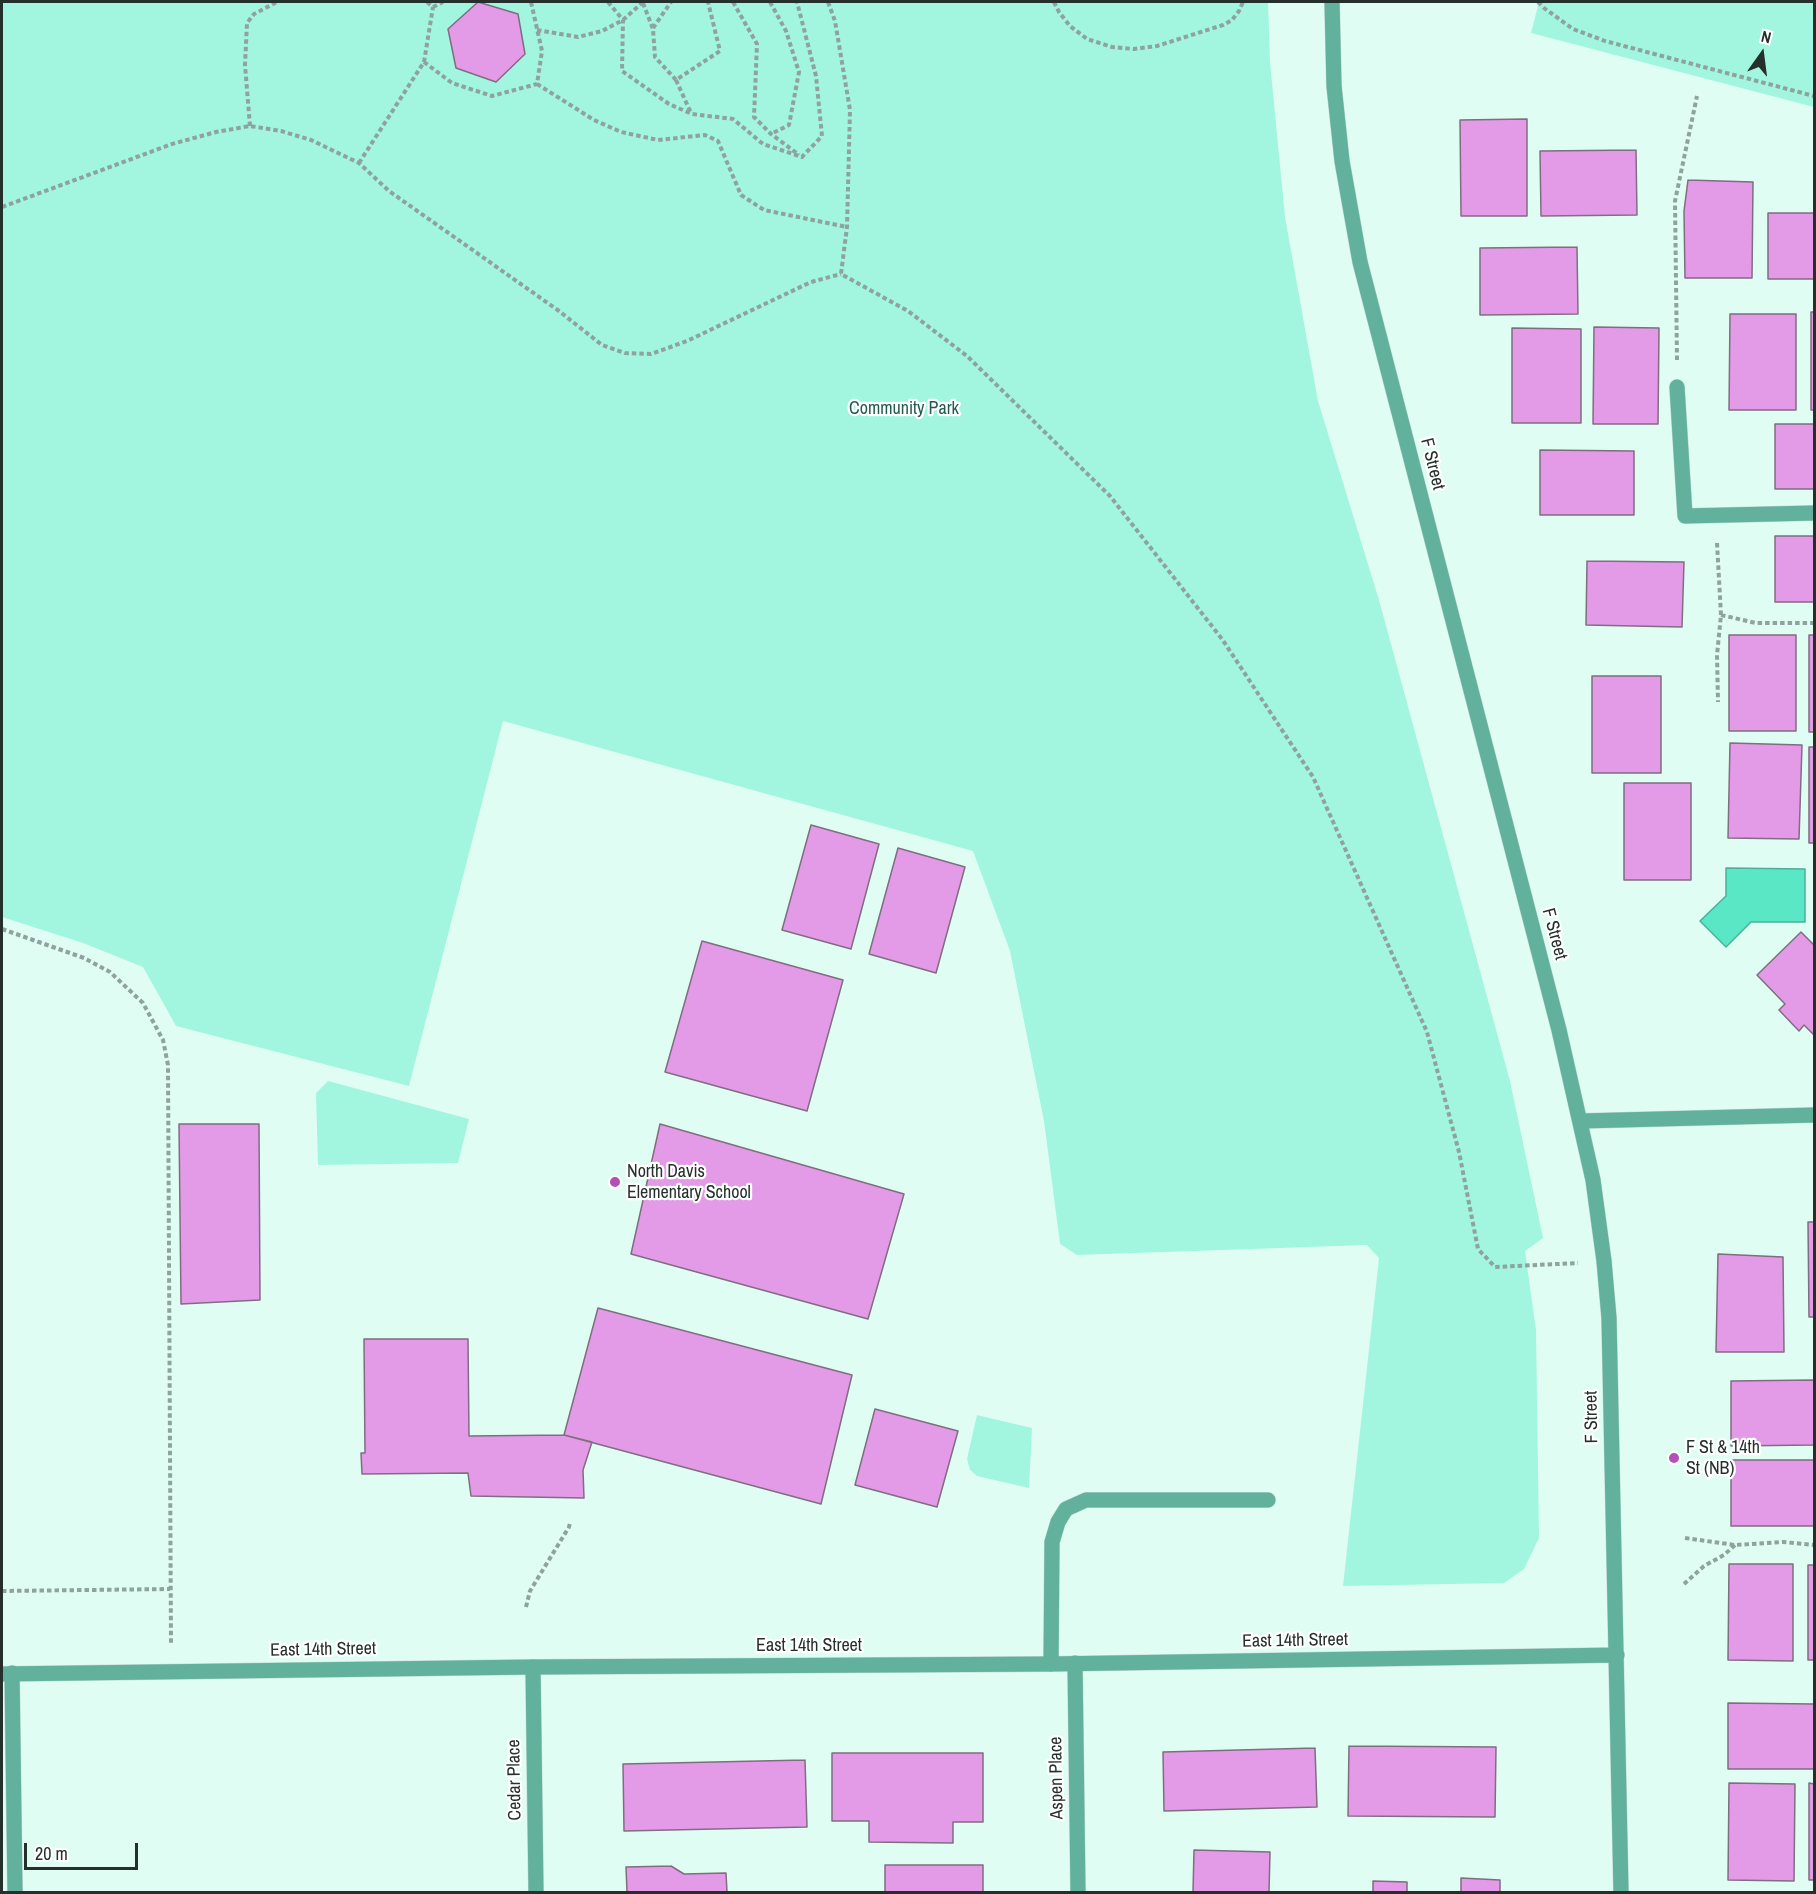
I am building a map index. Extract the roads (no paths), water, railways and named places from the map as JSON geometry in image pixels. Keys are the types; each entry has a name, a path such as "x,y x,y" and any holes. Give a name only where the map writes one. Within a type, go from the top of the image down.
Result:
{"street":[{"name":"F Street","path":"1332,2 1334,86 1340,150 1360,262 1559,1030 1593,1180 1609,1318 1621,1893"},
{"path":"1677,387 1686,516 1815,513"},
{"path":"1581,1120 1815,1115"},
{"path":"1051,1664 1052,1542 1058,1522 1066,1509 1086,1500 1268,1500"},
{"name":"East 14th Street","path":"7,1673 1051,1664 1617,1655"},
{"name":"Aspen Place","path":"1075,1663 1078,1893"},
{"name":"Cedar Place","path":"533,1667 536,1893"},
{"path":"7,1673 15,1893"}],"place":[{"name":"North Davis Elementary School","path":"615,1182"},
{"name":"F St & 14th St (NB)","path":"1674,1458"}],"park label":[{"name":"Community Park","path":"904,409"}]}
